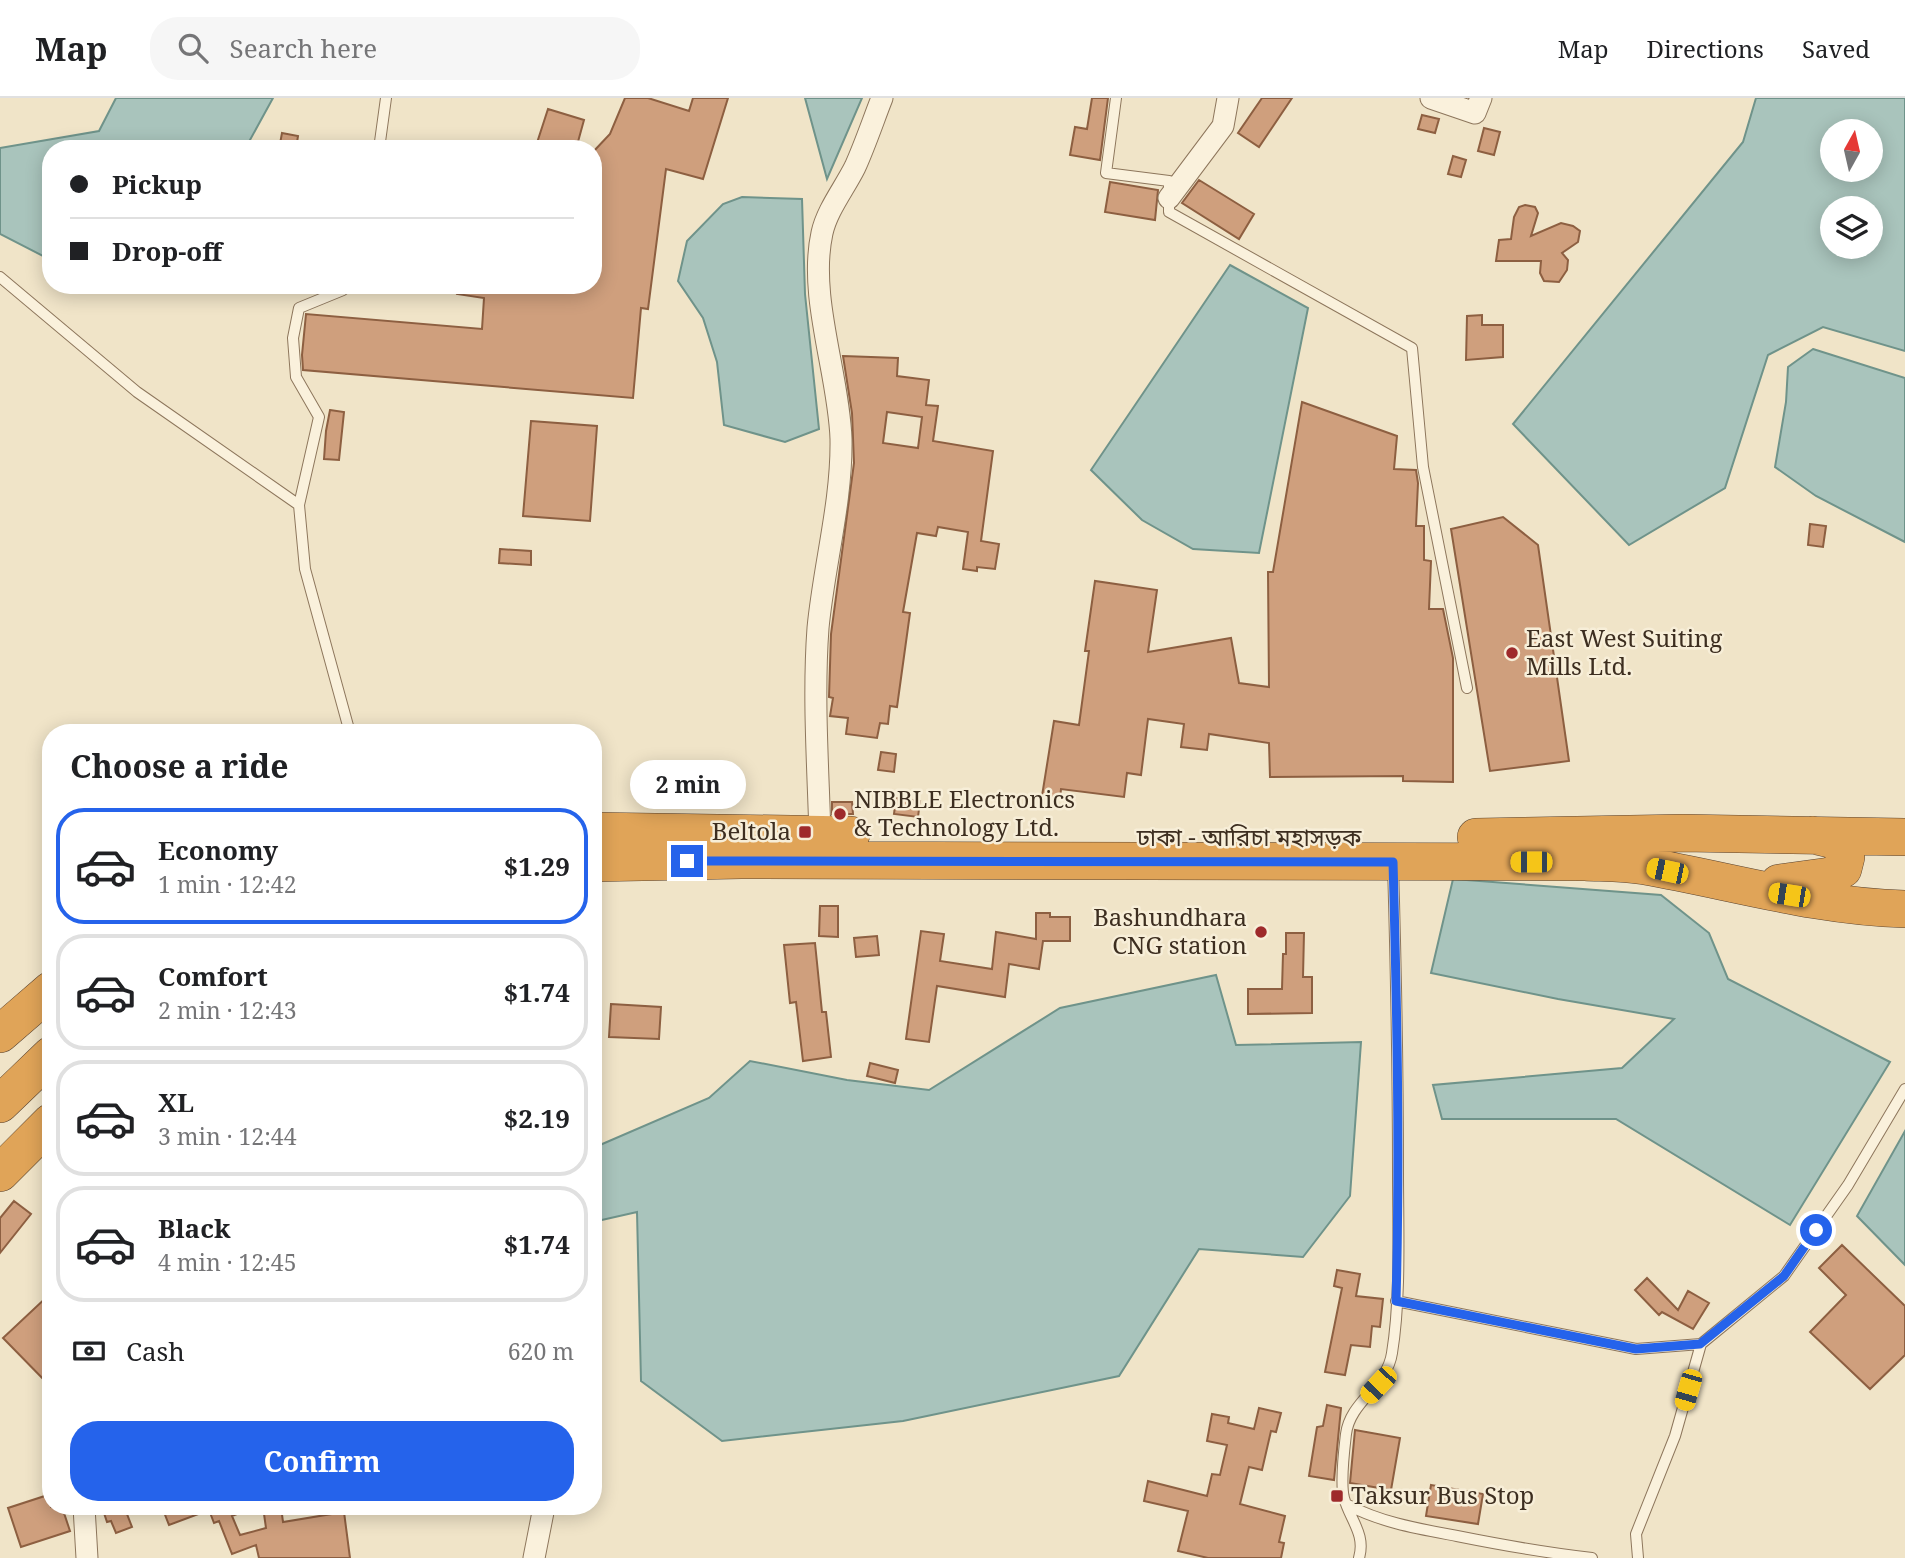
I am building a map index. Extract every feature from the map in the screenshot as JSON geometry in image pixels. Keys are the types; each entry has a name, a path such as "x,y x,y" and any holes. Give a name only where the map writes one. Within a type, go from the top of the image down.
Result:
{"highway":[{"name":"ঢাকা - আরিচা মহাসড়ক","path":"602,831 1392,839 1683,834 1905,837"},
{"path":"1743,887 1830,876 1843,869 1846,857 1844,846 1834,840 1812,834"},
{"path":"602,863 741,860 1586,862 1642,865 1743,887 1866,908 1905,909"},
{"path":"0,1034 42,998"},
{"path":"0,1104 42,1064"},
{"path":"0,1125 13,1131 27,1132 42,1126"},
{"path":"0,1173 42,1131"}],"street":[{"path":"820,835 816,663 841,438 823,312 820,254 822,232 855,166 882,98"},
{"path":"1169,198 1223,126 1228,98"},
{"path":"1431,98 1475,113 1481,98"},
{"path":"84,1515 87,1558"},
{"path":"534,1558 542,1515"}],"lane":[{"path":"380,140 386,98"},
{"path":"1116,98 1106,173 1169,181 1169,212 1412,348 1423,467 1466,688"},
{"path":"0,278 137,392 299,505"},
{"path":"333,294 299,308 293,338 296,377 319,417 299,505 304,569 347,724"},
{"path":"1359,1558 1361,1536 1348,1506 1344,1488 1346,1432 1356,1409 1378,1385 1388,1367 1392,1355 1396,1301 1398,1014 1393,862"},
{"path":"1396,1301 1636,1349 1700,1344 1784,1276 1848,1185 1905,1089"},
{"path":"1636,1558 1636,1534 1675,1436 1700,1344"},
{"path":"1348,1506 1369,1517 1410,1527 1538,1551 1592,1558"}],"water":[{"path":"116,98 273,98 250,140 47,140 99,131"},
{"path":"805,98 862,98 827,179"},
{"path":"1756,98 1905,98 1905,351 1823,327 1768,355 1725,488 1629,545 1513,424 1743,142"},
{"path":"42,141 42,255 0,234 0,148"},
{"path":"742,197 802,199 805,294 819,429 785,442 724,425 717,362 703,318 678,281 687,241 723,204"},
{"path":"1230,265 1308,308 1259,553 1193,549 1142,520 1091,470"},
{"path":"1813,349 1905,378 1905,542 1816,496 1775,467 1786,402 1788,367"},
{"path":"1453,879 1661,895 1709,933 1728,979 1890,1062 1790,1225 1616,1119 1442,1119 1433,1085 1622,1068 1674,1019 1431,973"},
{"path":"1216,975 1236,1045 1361,1042 1350,1196 1303,1257 1199,1249 1119,1376 903,1421 722,1441 641,1381 637,1212 602,1220 602,1144 709,1098 750,1061 847,1080 929,1090 1060,1008"},
{"path":"1905,1131 1905,1265 1857,1216"}],"building":[{"path":"625,98 648,98 689,111 693,98 728,98 703,179 666,169 648,309 641,308 633,398 303,370 306,314 482,329 484,298 457,294 602,294 602,142 610,134"},
{"path":"1092,98 1108,98 1100,160 1070,155 1075,127 1087,129"},
{"path":"1262,98 1292,98 1259,147 1238,133"},
{"path":"548,109 584,120 578,140 538,140"},
{"path":"1422,115 1439,119 1435,133 1418,129"},
{"path":"1484,128 1500,132 1494,155 1478,151"},
{"path":"282,133 298,136 297,140 281,140"},
{"path":"1453,156 1466,160 1461,177 1448,174"},
{"path":"1199,180 1254,214 1239,239 1182,203"},
{"path":"1110,182 1158,190 1155,220 1105,212"},
{"path":"1519,207 1535,207 1538,213 1531,236 1561,223 1580,231 1578,242 1562,253 1568,260 1567,270 1559,282 1544,281 1540,273 1541,261 1496,261 1499,240 1511,239 1514,217"},
{"path":"1482,315 1482,325 1503,325 1503,357 1466,360 1467,316"},
{"path":"843,356 898,358 897,376 929,380 926,405 938,406 933,441 993,451 981,541 999,544 995,569 963,569 968,532 938,527 936,536 917,533 903,612 910,613 897,707 890,706 888,724 880,723 877,738 846,734 848,718 830,716 833,698 829,697 831,634 854,463 852,413","holes":["887,412 922,417 918,448 883,443"]},
{"path":"1302,402 1397,436 1394,469 1416,470 1416,526 1424,526 1424,560 1431,561 1429,609 1443,609 1453,658 1453,782 1403,781 1403,776 1270,777 1269,743 1209,734 1207,750 1181,747 1184,724 1148,719 1141,775 1127,773 1124,797 1061,789 1060,799 1042,796 1054,721 1079,725 1089,651 1085,651 1095,581 1157,590 1148,652 1231,638 1239,683 1269,687 1268,572 1273,572"},
{"path":"330,410 344,412 339,460 324,459"},
{"path":"531,421 597,426 590,521 523,516"},
{"name":"East West Suiting Mills Ltd.","path":"1503,517 1538,545 1569,761 1490,771 1451,529"},
{"path":"1810,524 1826,526 1823,547 1808,545"},
{"path":"500,549 531,551 531,565 499,563"},
{"path":"881,752 896,754 894,772 878,770"},
{"path":"896,798 920,801 918,817 894,814"},
{"path":"832,802 852,802 853,814 832,814"},
{"path":"820,906 838,906 838,937 819,936"},
{"path":"1036,913 1050,913 1050,917 1070,917 1070,941 1043,941 1039,969 1009,964 1005,997 937,986 929,1042 906,1039 921,931 944,934 940,961 992,969 996,932 1036,939"},
{"path":"1286,933 1304,933 1303,977 1312,977 1312,1013 1248,1014 1248,989 1282,989"},
{"path":"877,936 879,955 856,957 854,938"},
{"path":"815,943 822,1012 826,1012 831,1057 803,1061 796,1002 790,1003 784,945"},
{"path":"611,1004 661,1007 659,1039 609,1037"},
{"path":"870,1063 898,1070 895,1083 867,1076"},
{"path":"14,1201 31,1214 0,1253 0,1218"},
{"path":"1842,1245 1905,1306 1905,1355 1870,1389 1810,1332 1846,1295 1819,1268"},
{"path":"1337,1270 1360,1274 1356,1296 1383,1299 1380,1327 1372,1326 1370,1347 1351,1345 1345,1375 1325,1372 1342,1288 1334,1286"},
{"path":"1647,1278 1678,1310 1688,1291 1709,1303 1693,1329 1662,1312 1659,1315 1635,1290"},
{"path":"42,1301 42,1378 3,1338"},
{"path":"1327,1405 1341,1408 1334,1480 1309,1476 1317,1427 1323,1426"},
{"path":"1259,1408 1281,1413 1276,1432 1271,1431 1262,1470 1249,1467 1240,1504 1285,1516 1279,1542 1284,1543 1281,1558 1208,1558 1178,1551 1188,1511 1144,1501 1148,1481 1207,1496 1212,1474 1220,1475 1227,1445 1207,1441 1212,1414 1229,1417 1228,1423 1254,1429"},
{"path":"1355,1430 1400,1438 1391,1490 1350,1483"},
{"path":"1431,1485 1483,1494 1478,1524 1426,1516"},
{"path":"42,1497 42,1515 65,1515 70,1531 21,1547 8,1508"},
{"path":"105,1515 127,1515 132,1527 116,1533 111,1521 107,1522"},
{"path":"165,1515 196,1515 169,1525"},
{"path":"211,1515 234,1515 232,1516 240,1535 266,1528 264,1515 282,1515 283,1522 326,1515 344,1515 350,1558 259,1558 256,1545 232,1554 219,1521 214,1523"}],"place":[{"name":"East West Suiting Mills Ltd.","path":"1512,653"},
{"name":"NIBBLE Electronics & Technology Ltd.","path":"840,814"},
{"name":"Beltola","path":"805,832"},
{"name":"Bashundhara CNG station","path":"1261,932"},
{"name":"Taksur Bus Stop","path":"1337,1496"}],"route":[{"path":"687,861 1393,862 1398,1014 1396,1301 1636,1349 1700,1344 1784,1276 1816,1230"}]}
